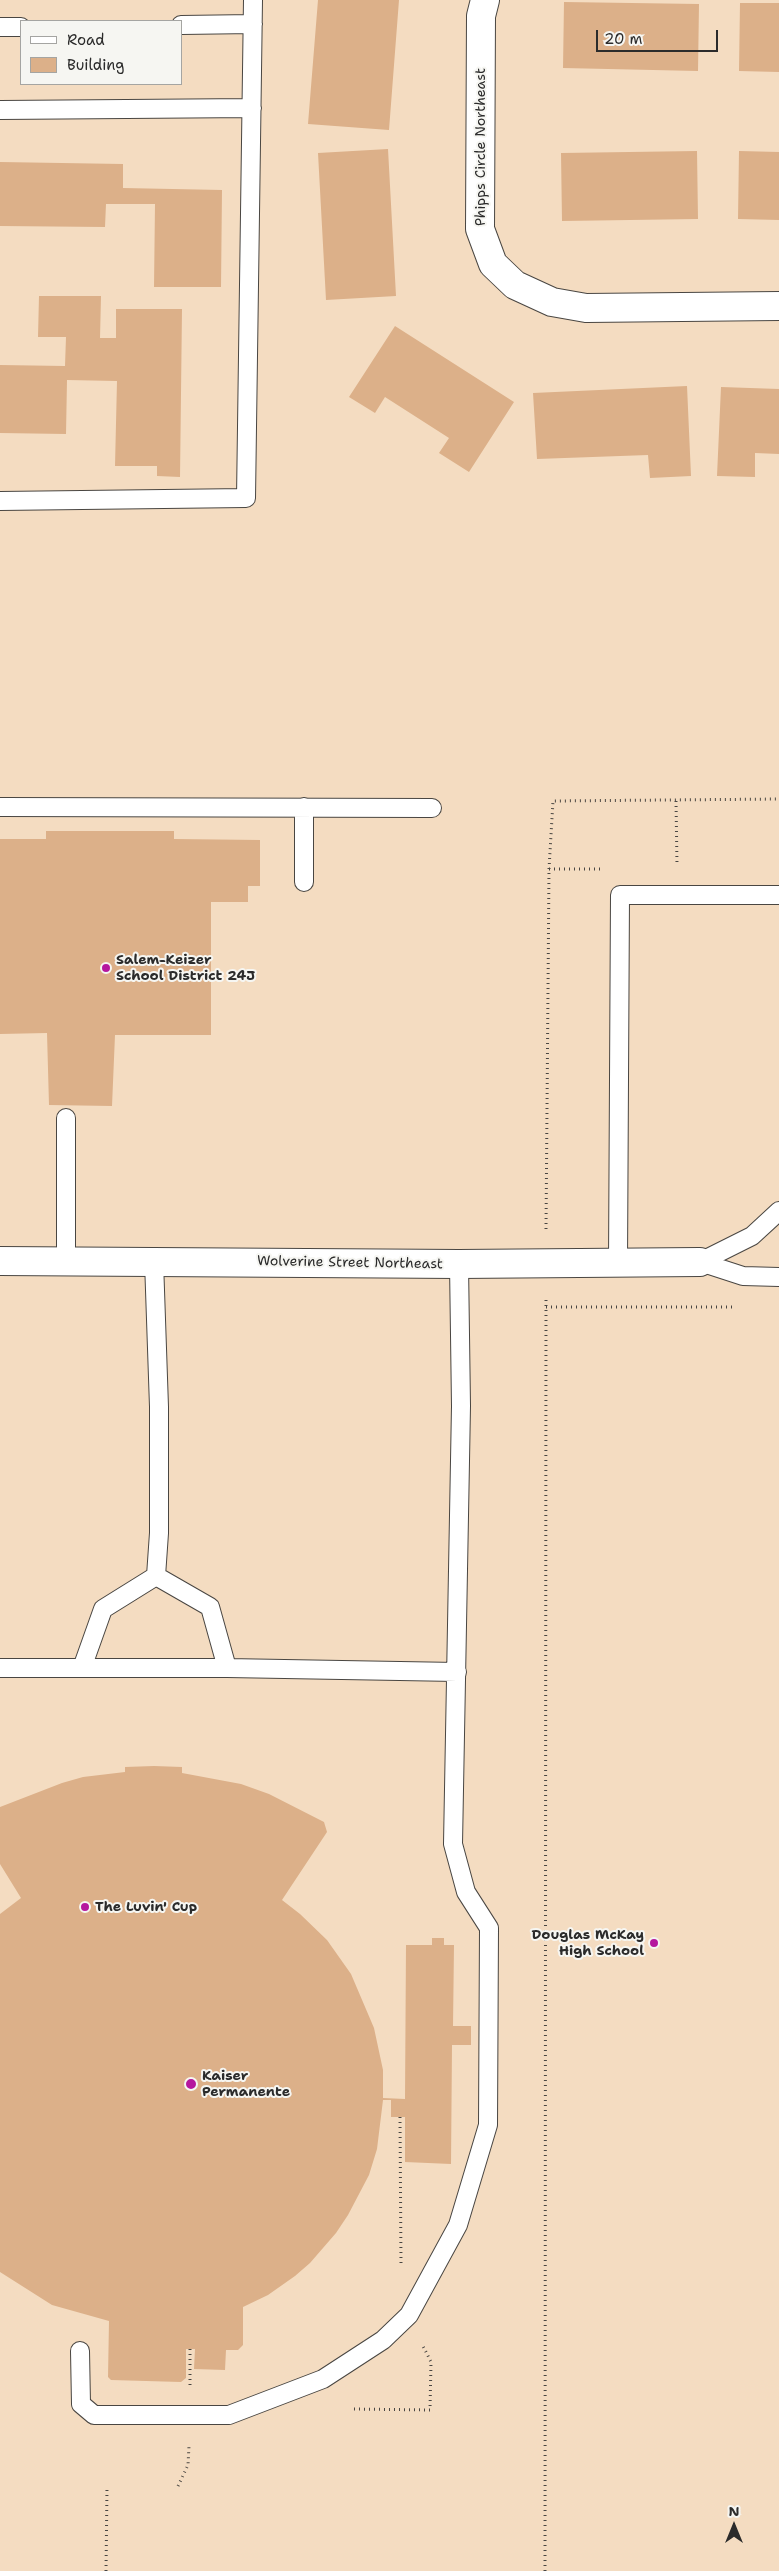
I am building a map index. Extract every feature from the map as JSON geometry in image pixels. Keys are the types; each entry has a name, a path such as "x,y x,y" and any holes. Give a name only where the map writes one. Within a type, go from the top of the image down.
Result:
{"street":[{"name":"Phipps Circle Northeast","path":"485,0 481,16 480,229 493,264 515,285 552,302 586,308 779,306"},
{"name":"Wolverine Street Northeast","path":"0,1261 154,1260 458,1264 700,1262"}],"lane":[{"path":"0,501 246,498 253,0"},
{"path":"182,25 253,24"},
{"path":"0,27 20,27"},
{"path":"0,110 252,108"},
{"path":"0,807 432,808"},
{"path":"304,807 304,882"},
{"path":"618,1263 620,895 779,895"},
{"path":"66,1118 66,1260"},
{"path":"700,1262 752,1236 779,1211"},
{"path":"154,1260 159,1407 159,1533 156,1576"},
{"path":"700,1262 743,1276 779,1277"},
{"path":"80,2351 81,2404 94,2414 229,2414 323,2379 383,2340 409,2314 458,2225 488,2125 489,1928 466,1892 453,1844 461,1406 458,1264"},
{"path":"82,1668 103,1609 156,1576"},
{"path":"156,1576 210,1607 227,1668"},
{"path":"0,1668 227,1668 457,1672"}],"path":[{"path":"545,2571 546,1263 549,869 553,801 779,799"},
{"path":"676,801 677,870"},
{"path":"546,1308 740,1308"},
{"path":"400,2117 401,2274"},
{"path":"106,2571 107,2487"}],"building":[{"path":"318,0 399,0 389,130 308,124"},
{"path":"564,2 699,4 698,71 563,68"},
{"path":"740,3 779,3 779,72 739,71"},
{"path":"388,149 396,296 326,300 318,153"},
{"path":"697,151 698,219 562,221 561,153"},
{"path":"739,151 779,152 779,220 738,219"},
{"path":"0,162 123,164 123,188 222,190 221,287 154,287 155,204 106,204 105,227 0,226"},
{"path":"39,296 101,296 100,338 116,338 116,309 182,309 180,477 157,476 157,466 115,466 117,381 67,380 66,434 0,433 0,365 65,366 66,337 38,337"},
{"path":"395,326 514,402 469,472 439,453 449,438 385,397 375,413 349,397"},
{"path":"687,386 691,476 650,478 648,455 537,459 533,393"},
{"path":"721,387 779,389 779,454 755,453 755,477 717,476"},
{"name":"Salem-Keizer School District 24J","path":"46,831 174,831 174,839 260,840 260,886 248,886 248,902 211,902 211,1035 115,1035 112,1106 49,1105 47,1033 0,1034 0,839 46,839"},
{"name":"Kaiser Permanente","path":"125,1767 182,1767 182,1773 241,1784 269,1794 324,1822 327,1832 282,1900 327,1940 351,1974 374,2028 383,2070 383,2098 405,2099 406,1945 432,1945 432,1938 444,1938 444,1945 454,1945 453,2026 471,2026 471,2045 452,2045 451,2164 405,2162 405,2117 391,2117 391,2100 383,2100 377,2149 369,2175 348,2215 336,2233 310,2263 295,2276 268,2295 243,2307 243,2345 238,2350 226,2350 225,2370 194,2369 195,2349 186,2349 186,2378 181,2382 111,2380 108,2377 109,2321 52,2305 0,2272 0,1914 21,1898 0,1864 0,1807 83,1777 125,1772"}],"place":[{"name":"Salem-Keizer School District 24J","path":"106,968"},
{"name":"The Luvin' Cup","path":"85,1907"},
{"name":"Douglas McKay High School","path":"654,1943"},
{"name":"Kaiser Permanente","path":"191,2084"}]}
